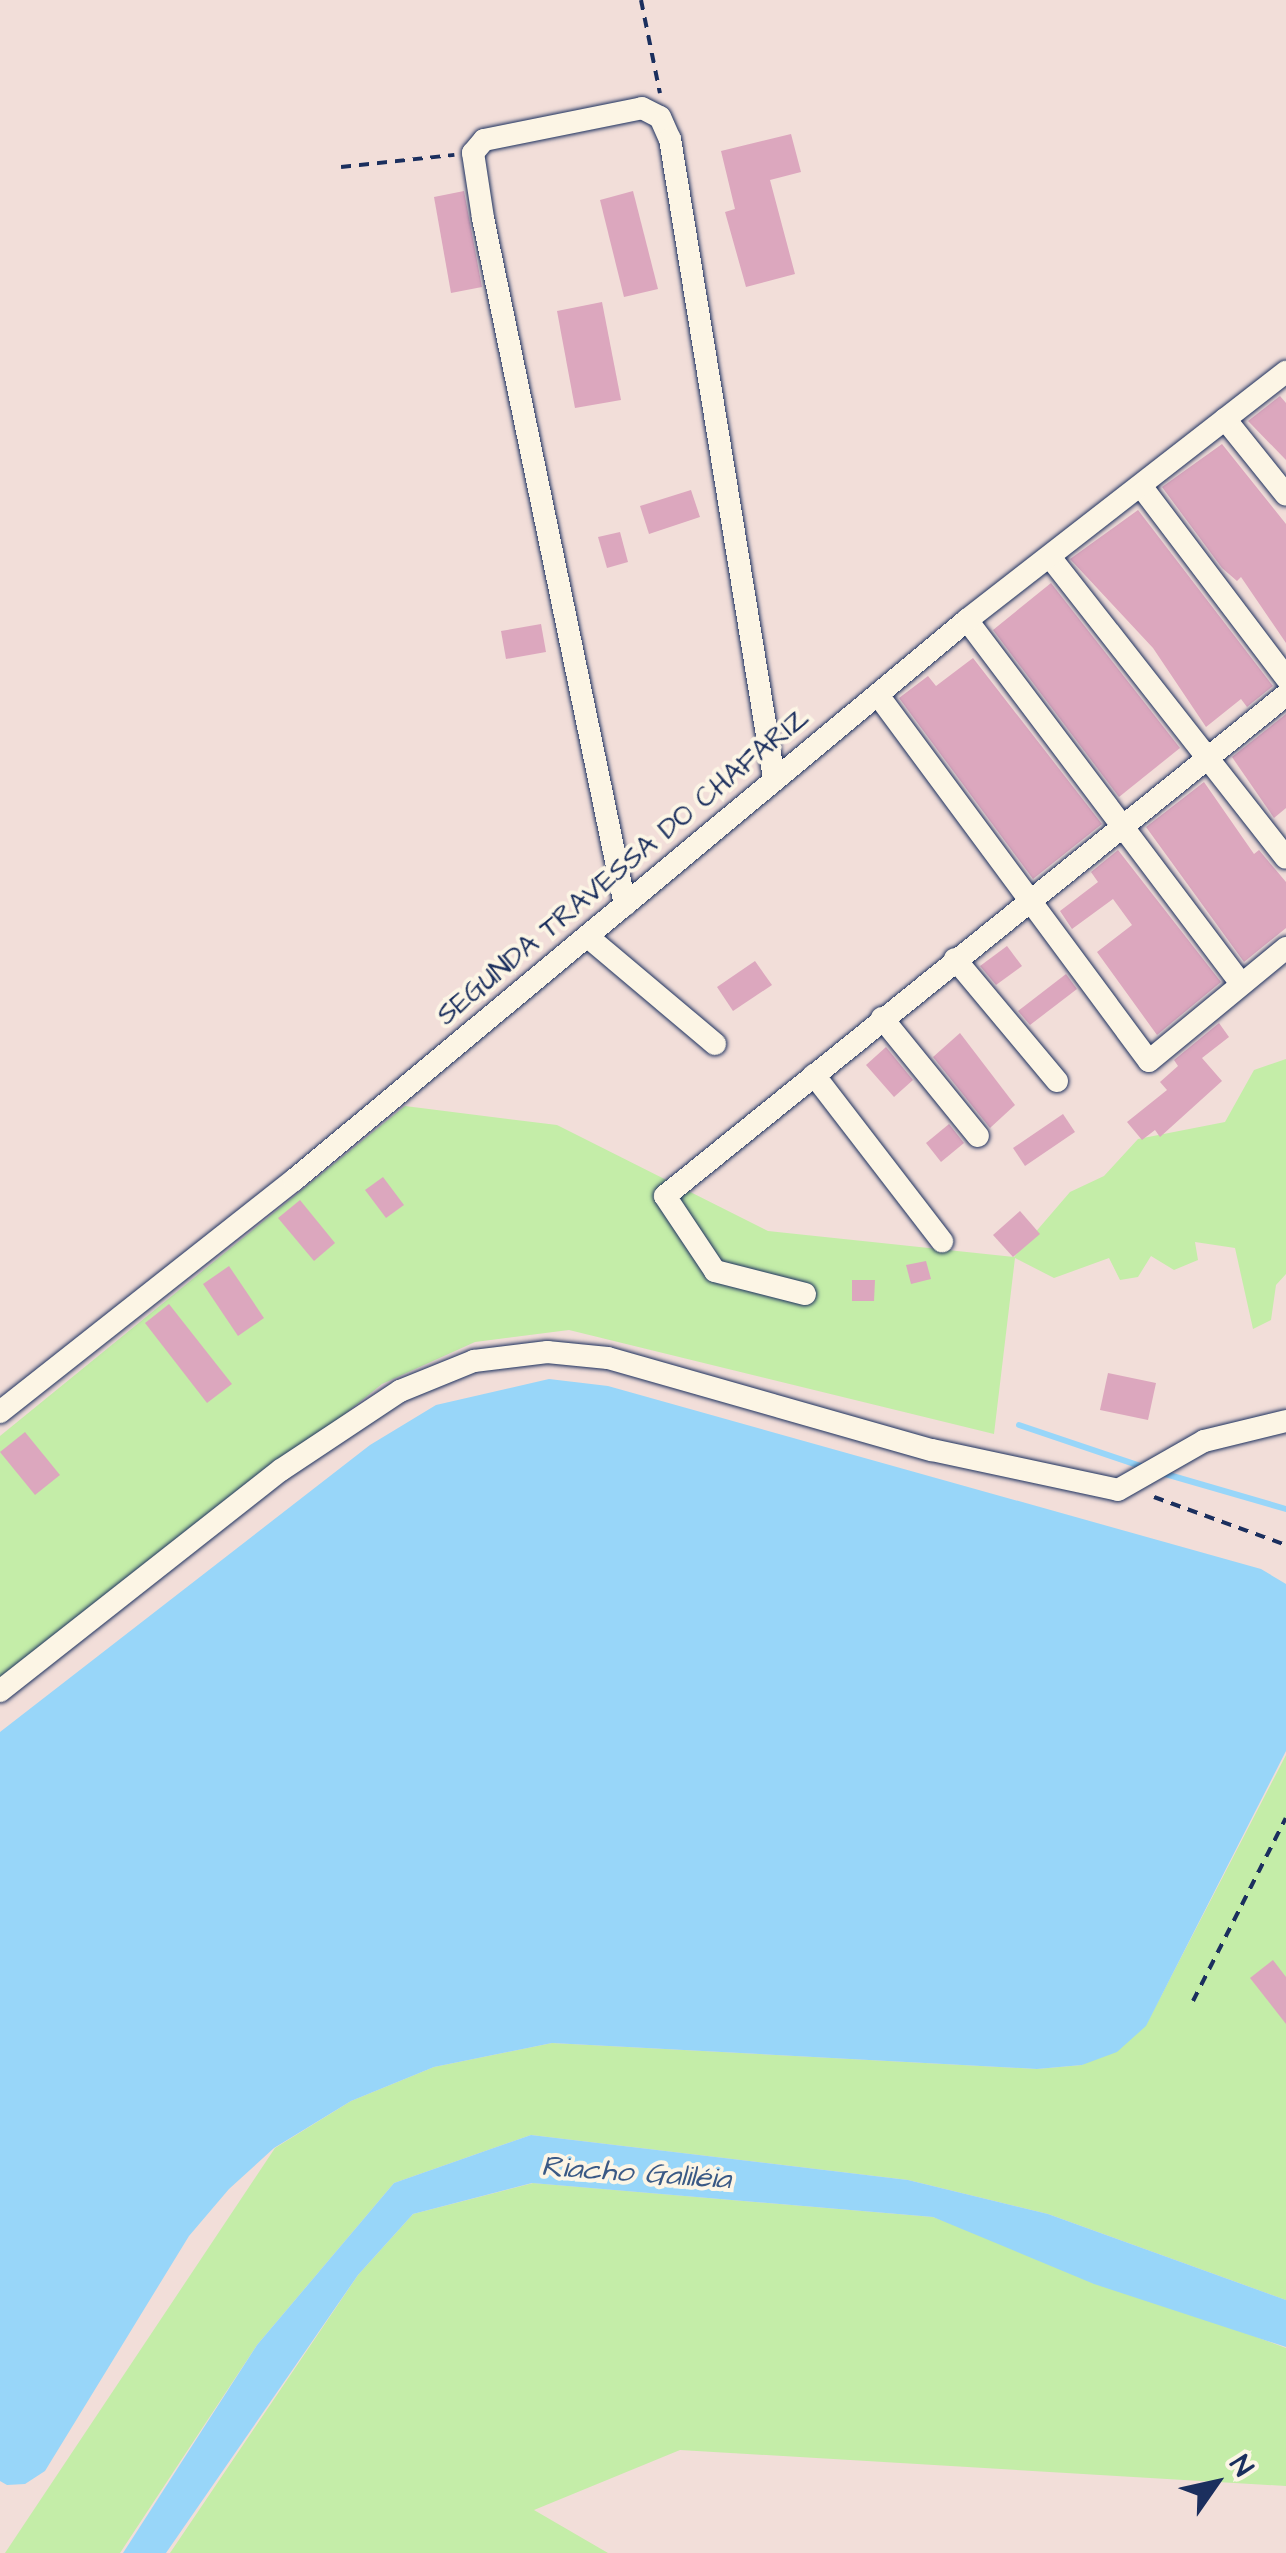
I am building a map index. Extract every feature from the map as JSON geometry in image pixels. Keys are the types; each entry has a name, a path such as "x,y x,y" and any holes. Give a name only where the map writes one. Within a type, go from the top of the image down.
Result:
{"street":[{"path":"625,905 474,153 502,134 642,108 660,117 670,139 774,778"},
{"name":"SEGUNDA TRAVESSA DO CHAFARIZ","path":"0,1412 588,937 967,620 1286,372"},
{"path":"1225,419 1286,495"},
{"path":"1140,486 1286,678"},
{"path":"1050,558 1286,858"},
{"path":"967,620 1241,983"},
{"path":"878,695 1150,1061 1286,948"},
{"path":"805,1294 715,1271 665,1196 955,958 1286,696"},
{"path":"588,937 714,1044"},
{"path":"955,958 1057,1081"},
{"path":"882,1018 978,1136"},
{"path":"814,1075 942,1241"},
{"path":"0,1690 282,1470 400,1391 474,1360 547,1352 608,1358 932,1450 1097,1488 1136,1485 1204,1442 1286,1421"}],"path":[{"path":"642,0 670,139"},
{"path":"342,167 474,153"},
{"path":"1136,1485 1286,1545"},
{"path":"1193,2001 1286,1818"}],"green space":[{"path":"1286,1059 1286,1274 1276,1285 1271,1320 1253,1329 1235,1248 1195,1242 1198,1260 1174,1270 1151,1256 1138,1277 1120,1280 1109,1258 1054,1278 1015,1258 994,1434 569,1330 475,1342 382,1384 0,1693 0,1436 405,1106 557,1125 768,1231 1014,1257 1070,1192 1104,1176 1138,1139 1225,1122 1254,1070"},
{"path":"1286,1755 1286,2300 1048,2214 908,2180 531,2135 394,2183 257,2345 120,2553 5,2553 275,2148 351,2101 434,2067 552,2043 1037,2069 1082,2065 1146,2025"},
{"path":"533,2183 933,2217 1286,2348 1286,2486 680,2450 534,2510 608,2553 170,2553 358,2275 413,2214"}],"water":[{"path":"549,1379 608,1386 1261,1569 1286,1584 1286,1751 1146,2026 1117,2052 1082,2065 1037,2069 552,2043 434,2067 351,2101 274,2148 229,2189 189,2236 45,2471 25,2484 7,2485 0,2481 0,1732 370,1445 436,1405"},
{"name":"Riacho Galiléia","path":"531,2135 908,2180 1048,2214 1286,2300 1286,2347 1094,2284 933,2217 532,2183 413,2214 358,2275 166,2553 123,2553 257,2345 394,2183"}],"building":[{"path":"791,134 801,172 770,180 795,274 746,287 725,212 735,209 721,151"},
{"path":"464,191 482,287 451,293 434,197"},
{"path":"633,191 658,289 624,297 600,200"},
{"path":"602,302 621,400 575,408 557,311"},
{"path":"1280,396 1286,403 1286,460 1248,421"},
{"path":"1222,444 1286,524 1286,643 1241,577 1237,581 1222,568 1162,487"},
{"path":"691,490 700,517 649,534 640,506"},
{"path":"1138,510 1273,686 1247,707 1241,699 1206,727 1153,648 1070,559"},
{"path":"620,532 628,562 607,568 598,537"},
{"path":"1051,583 1180,748 1119,797 993,630"},
{"path":"541,624 546,652 506,659 501,631"},
{"path":"973,658 1102,824 1033,879 899,698 928,676 936,686"},
{"path":"1286,714 1286,808 1274,818 1232,757"},
{"path":"1204,782 1254,854 1259,850 1286,882 1286,928 1244,962 1146,827"},
{"path":"1118,850 1221,982 1157,1035 1097,952 1132,925 1113,899 1072,929 1060,911 1098,882 1091,872"},
{"path":"1007,946 1022,966 996,985 980,966"},
{"path":"755,961 772,985 733,1011 717,987"},
{"path":"1066,974 1077,989 1030,1025 1018,1011"},
{"path":"1219,1023 1229,1037 1202,1058 1222,1081 1160,1137 1155,1130 1142,1140 1127,1122 1167,1090 1160,1082 1178,1066 1174,1060"},
{"path":"960,1033 1015,1105 990,1128 933,1057"},
{"path":"886,1047 913,1080 894,1097 866,1065"},
{"path":"1063,1114 1075,1132 1025,1166 1013,1148"},
{"path":"949,1124 964,1143 941,1162 926,1143"},
{"path":"383,1177 404,1205 386,1218 365,1190"},
{"path":"300,1200 335,1243 314,1261 278,1218"},
{"path":"1020,1211 1040,1234 1013,1257 993,1235"},
{"path":"926,1261 931,1279 911,1284 906,1265"},
{"path":"229,1266 264,1318 238,1336 203,1284"},
{"path":"852,1280 875,1280 874,1301 852,1301"},
{"path":"169,1304 232,1384 207,1403 145,1323"},
{"path":"1108,1373 1156,1383 1148,1420 1100,1410"},
{"path":"25,1432 60,1475 35,1495 0,1452"},
{"path":"1273,1960 1286,1977 1286,2024 1250,1978"}],"waterway":[{"path":"1019,1425 1146,1468"},
{"path":"1162,1473 1286,1509"}]}
